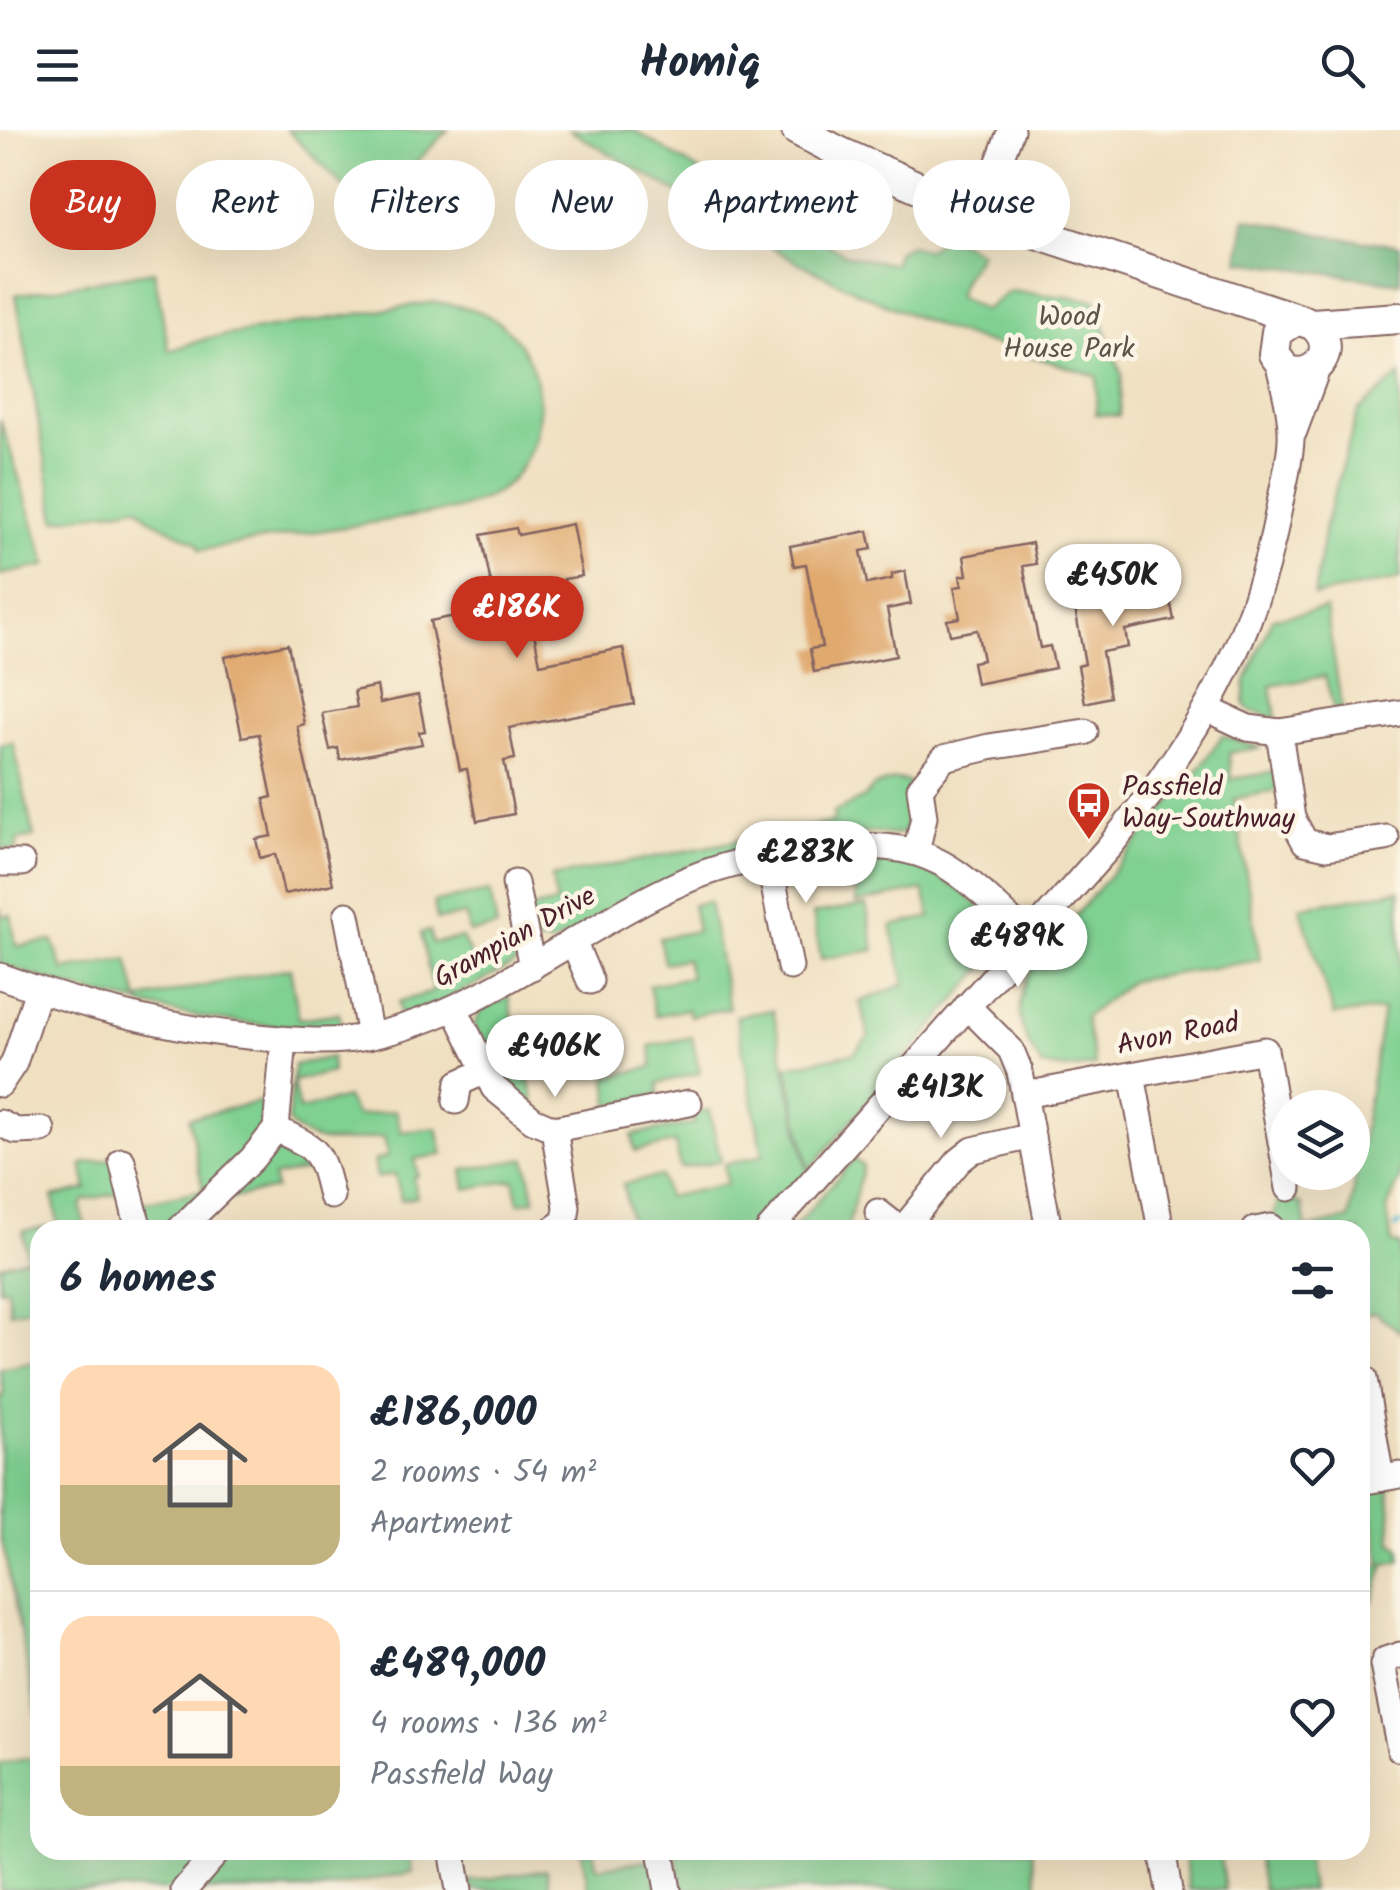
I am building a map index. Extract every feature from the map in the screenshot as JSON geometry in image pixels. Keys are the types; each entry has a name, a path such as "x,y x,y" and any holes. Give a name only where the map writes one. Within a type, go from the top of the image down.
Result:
{"main road":[{"path":"797,130 840,154 913,186"},
{"path":"1070,246 1216,290 1304,322 1324,336 1326,352 1320,363"},
{"path":"1216,290 1237,303 1294,373 1311,371 1396,319"},
{"path":"1276,355 1277,332 1304,322 1396,319"}],"street":[{"path":"999,160 1010,130"},
{"path":"1276,355 1288,398 1291,440"},
{"path":"778,1220 1156,789 1208,709 1268,566 1291,440 1320,363"},
{"path":"1208,709 1248,728 1280,732 1400,713"},
{"path":"916,852 924,817 920,788 944,758 1084,732"},
{"path":"1280,732 1292,818 1305,842 1326,848 1386,838"},
{"name":"Grampian Drive","path":"0,976 145,1021 212,1033 335,1041 370,1036 455,1009 672,886 719,867 768,856 870,845 916,852 945,865 1028,937"},
{"path":"768,856 790,967"},
{"path":"515,883 532,967"},
{"path":"348,916 370,1036"},
{"path":"573,941 590,981"},
{"path":"0,1084 14,1063 38,990"},
{"path":"967,1006 1011,1050 1024,1095 1047,1220"},
{"path":"455,1009 494,1088 512,1106 554,1130 689,1102"},
{"path":"189,1220 252,1159 276,1129 284,1040"},
{"name":"Avon Road","path":"1024,1095 1264,1050 1271,1090"},
{"path":"456,1102 459,1083 485,1070"},
{"path":"1132,1074 1159,1220"},
{"path":"0,1123 16,1131 42,1130"},
{"path":"276,1129 315,1148 324,1164 331,1196"},
{"path":"554,1130 567,1207 565,1220"},
{"path":"910,1220 959,1161 973,1150 1032,1136"},
{"path":"122,1161 137,1220"},
{"path":"878,1212 889,1220"},
{"path":"1370,1435 1380,1478"},
{"path":"1400,1656 1384,1660 1383,1666 1400,1750"},
{"path":"184,1890 211,1860"},
{"path":"454,1860 459,1890"},
{"path":"663,1860 668,1890"},
{"path":"1164,1860 1169,1890"}],"green space":[{"path":"287,130 448,130 418,160 334,160 334,177"},
{"name":"Wood House Park","path":"569,130 634,130 681,160 668,160 668,187 648,176 648,160 621,160"},
{"path":"1245,218 1334,237 1400,245 1400,283 1239,261"},
{"name":"Wood House Park","path":"909,245 913,250 975,250 980,253 963,279 957,297 984,310 1010,291 1095,300 1122,376 1119,416 1096,414 1097,376 946,330 777,250 838,250 849,256 893,264 898,251"},
{"path":"154,271 169,351 208,338 433,302 485,314 511,333 534,375 539,398 538,422 522,467 506,485 458,509 200,550 197,543 150,519 138,506 56,520 16,295"},
{"path":"1400,375 1400,579 1314,596 1325,525 1358,411"},
{"path":"0,419 47,565 0,575"},
{"path":"1326,609 1342,709 1334,710 1325,676 1271,686 1276,718 1249,710 1244,703 1246,681 1272,618"},
{"path":"1222,736 1261,748 1229,752 1231,779 1275,772 1278,790 1234,799 1260,960 1131,981 1085,1017 1095,1066 1042,1066 1027,1041 1020,1018 1022,994 1032,967"},
{"path":"13,742 34,837 17,840 17,849 2,850 0,745"},
{"path":"906,781 915,791 910,829 896,835 871,832 799,842 550,944 535,940 527,910 556,903 552,877 834,822 833,813 864,798 874,786"},
{"path":"893,856 925,869 959,890 987,915 1004,944 809,1170 787,1066 854,1053 869,1036 860,1002 905,984 891,926 931,917 923,890 856,903 854,860"},
{"path":"1400,890 1400,1179 1387,1209 1392,1243 1400,1245 1400,1332 1375,1312 1370,1313 1370,1220 1344,1220 1349,1219 1354,1190 1370,1190 1370,1090 1383,1010 1334,1015 1300,907"},
{"path":"490,892 497,927 469,933 466,915 437,920 434,902"},
{"path":"709,902 729,1008 690,1016 688,1009 655,1016 649,985 690,977 686,959 664,963 659,938 697,931 692,905"},
{"path":"866,905 875,950 821,959 813,914"},
{"path":"0,907 2,916 11,915 16,946 53,941 63,970 128,959 139,1003 82,991 0,964"},
{"path":"430,931 432,943 462,938 473,961 514,954 517,963 438,1004 400,1015 398,1002 433,992 421,933"},
{"path":"290,968 299,1019 339,1013 341,1028 241,1023 142,1005 141,999"},
{"path":"509,997 518,1046 513,1050 518,1071 527,1070 535,1104 503,1085 474,1025 482,1009"},
{"path":"773,1010 808,1173 766,1220 630,1220 623,1184 661,1176 667,1197 727,1184 724,1165 763,1155 736,1016"},
{"path":"692,1037 700,1073 658,1083 659,1095 610,1106 607,1077 653,1067 650,1046"},
{"path":"331,1057 332,1072 293,1081 299,1110 346,1098 356,1116 396,1111 401,1132 437,1128 443,1154 415,1159 417,1197 401,1200 395,1174 377,1178 374,1161 388,1156 384,1137 321,1141 288,1122 294,1065"},
{"path":"270,1095 264,1129 181,1220 143,1220 139,1204 203,1190 189,1118 263,1101"},
{"path":"709,1110 721,1161 680,1168 675,1143 635,1151 632,1135 695,1123 692,1113"},
{"path":"283,1144 311,1158 316,1168 273,1177 275,1189 232,1198 277,1145"},
{"path":"112,1159 120,1193 84,1200 83,1220 57,1220 53,1197 87,1189 82,1164"},
{"path":"526,1159 535,1200 519,1203 514,1180 466,1189 463,1170"},
{"path":"854,1159 863,1166 850,1220 801,1220"},
{"path":"1294,1190 1296,1203 1302,1204 1305,1220 1275,1220 1281,1193"},
{"path":"30,1230 30,1308 10,1312 7,1288 0,1289 0,1265 27,1258 23,1231"},
{"path":"30,1363 30,1680 0,1531 0,1397 4,1396 0,1369"},
{"path":"1389,1485 1392,1542 1400,1548 1400,1561 1385,1564 1370,1602 1370,1568 1381,1565 1370,1514 1370,1489"},
{"path":"30,1758 30,1860 201,1860 175,1890 0,1890 0,1764"},
{"path":"228,1860 411,1860 413,1872 320,1890 203,1890"},
{"path":"583,1860 595,1860 597,1868 653,1860 658,1890 589,1890"},
{"path":"678,1860 1034,1860 1039,1890 682,1890"},
{"path":"1185,1860 1220,1860 1225,1890 1189,1890"},
{"path":"1258,1860 1306,1860 1311,1890 1263,1890"},
{"path":"547,1869 551,1890 471,1890 469,1882"}],"building":[{"path":"572,524 582,576 564,579 570,609 531,617 540,664 623,648 634,704 509,728 515,759 504,761 514,814 477,821 467,769 460,770 430,621 496,608 481,535 516,528 518,535"},
{"path":"868,531 872,549 861,551 867,584 892,579 892,574 905,571 911,604 887,609 896,656 814,672 810,649 822,647 806,564 794,566 790,546"},
{"path":"1032,543 1036,564 1023,566 1040,648 1050,646 1055,668 976,684 972,662 983,660 977,630 950,635 947,620 960,618 954,587 962,586 960,576 967,575 964,556"},
{"path":"1117,581 1121,598 1168,590 1174,620 1125,630 1128,647 1102,652 1110,697 1085,703 1078,666 1085,664 1075,608 1088,604 1084,587"},
{"path":"288,644 304,724 297,726 333,884 284,894 275,854 260,858 256,839 272,836 264,799 272,797 259,734 242,737 225,657"},
{"path":"377,686 380,703 418,695 425,731 419,732 422,744 340,760 338,748 330,750 322,713 357,707 354,691"}],"waterway":[{"path":"1396,1227 1400,1224"}],"place":[{"name":"Passfield Way-Southway","path":"1089,841"}]}
